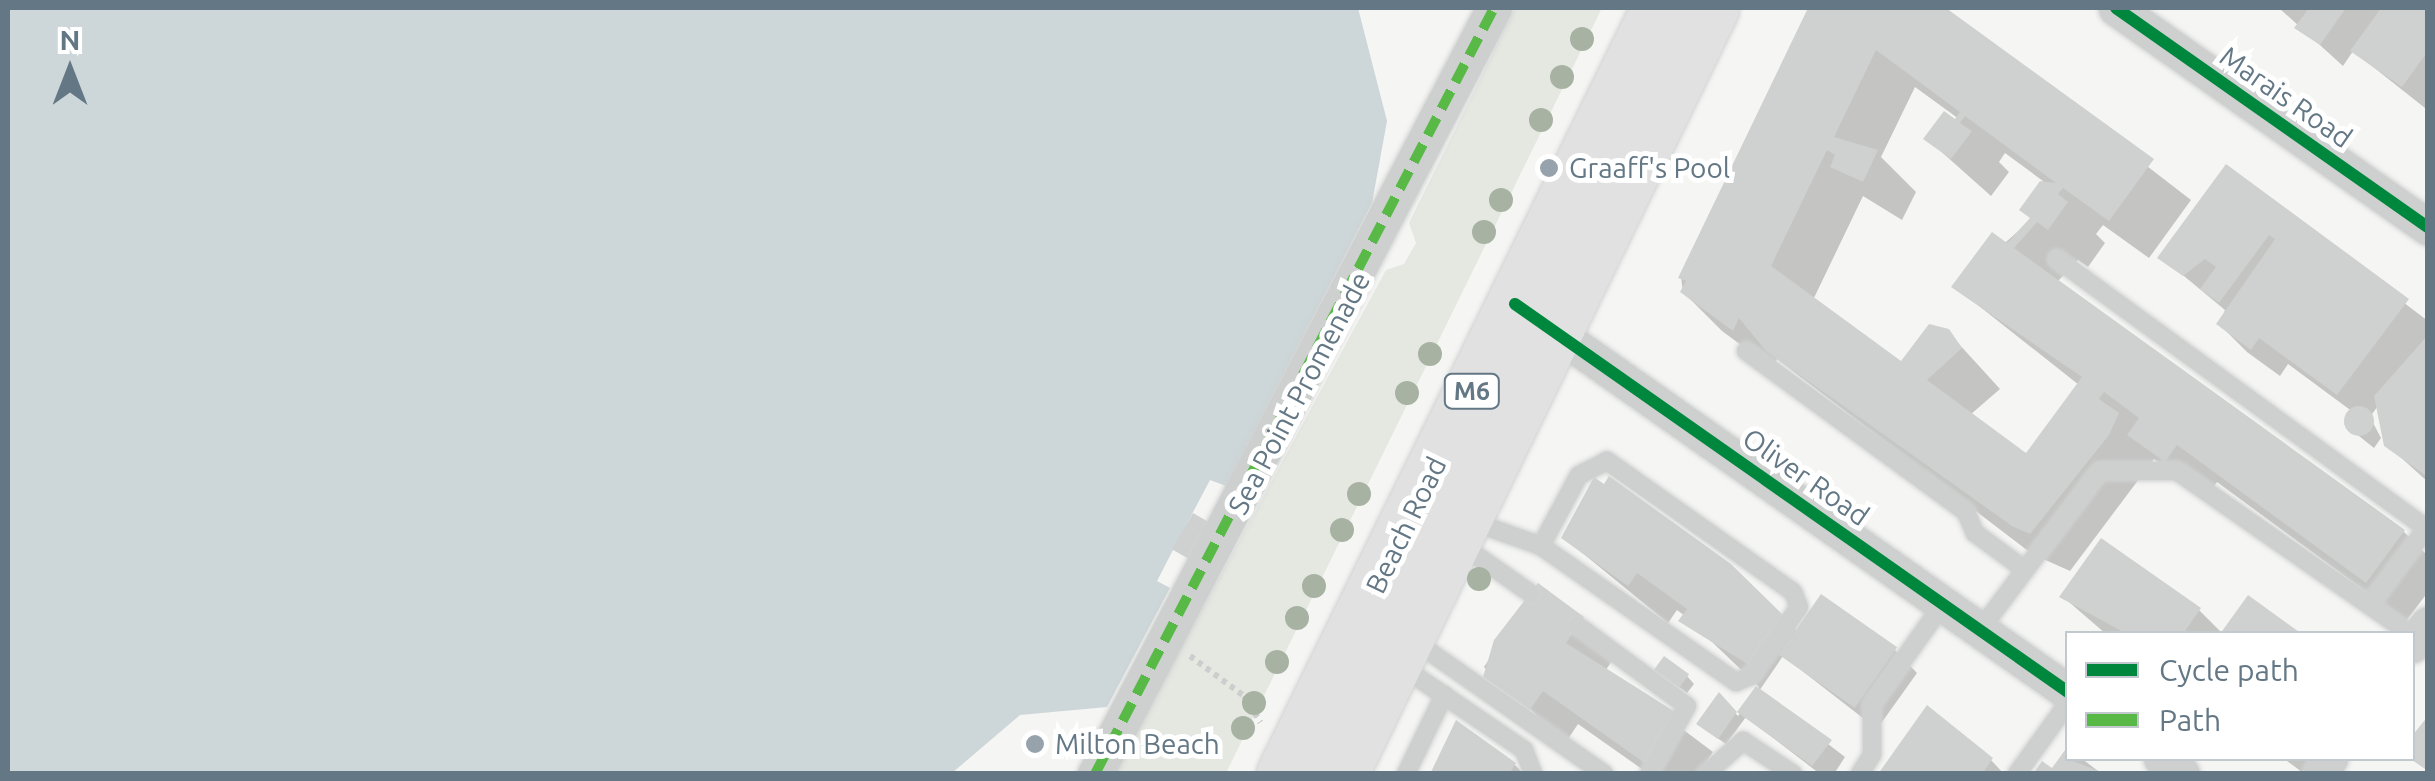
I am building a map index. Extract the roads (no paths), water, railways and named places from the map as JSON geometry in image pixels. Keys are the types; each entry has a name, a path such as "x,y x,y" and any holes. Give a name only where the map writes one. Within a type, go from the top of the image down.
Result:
{"main road":[{"name":"Beach Road","path":"1340,774 1457,528 1534,317 1659,8"},
{"name":"Beach Road","path":"1284,774 1534,317 1711,8"}],"street":[{"name":"Sea Point Promenade","path":"1095,774 1170,640 1494,8"},
{"name":"Marais Road","path":"2116,8 2428,228"},
{"name":"Oliver Road","path":"1534,317 2065,690"}],"lane":[{"path":"2057,259 2427,530 2370,604"},
{"path":"1746,351 1966,512 1975,533 2025,570"},
{"path":"1457,528 1541,546 1736,682 1750,676 1799,607 1792,592 1607,461 1579,475 1541,546"},
{"path":"1980,630 2100,471 2177,470 2410,631"},
{"path":"1457,528 1530,593"},
{"path":"1860,774 1872,755 1872,704 1942,604"},
{"path":"1578,626 1687,706 1648,774"},
{"path":"1400,648 1444,694 1524,750 1534,774"},
{"path":"1400,648 1604,774"},
{"path":"1406,774 1444,694"},
{"path":"2016,774 2065,707"},
{"path":"1706,774 1743,741 1793,774"}],"place":[{"name":"Graaff's Pool","path":"1549,168"},
{"name":"Milton Beach","path":"1035,744"}]}
